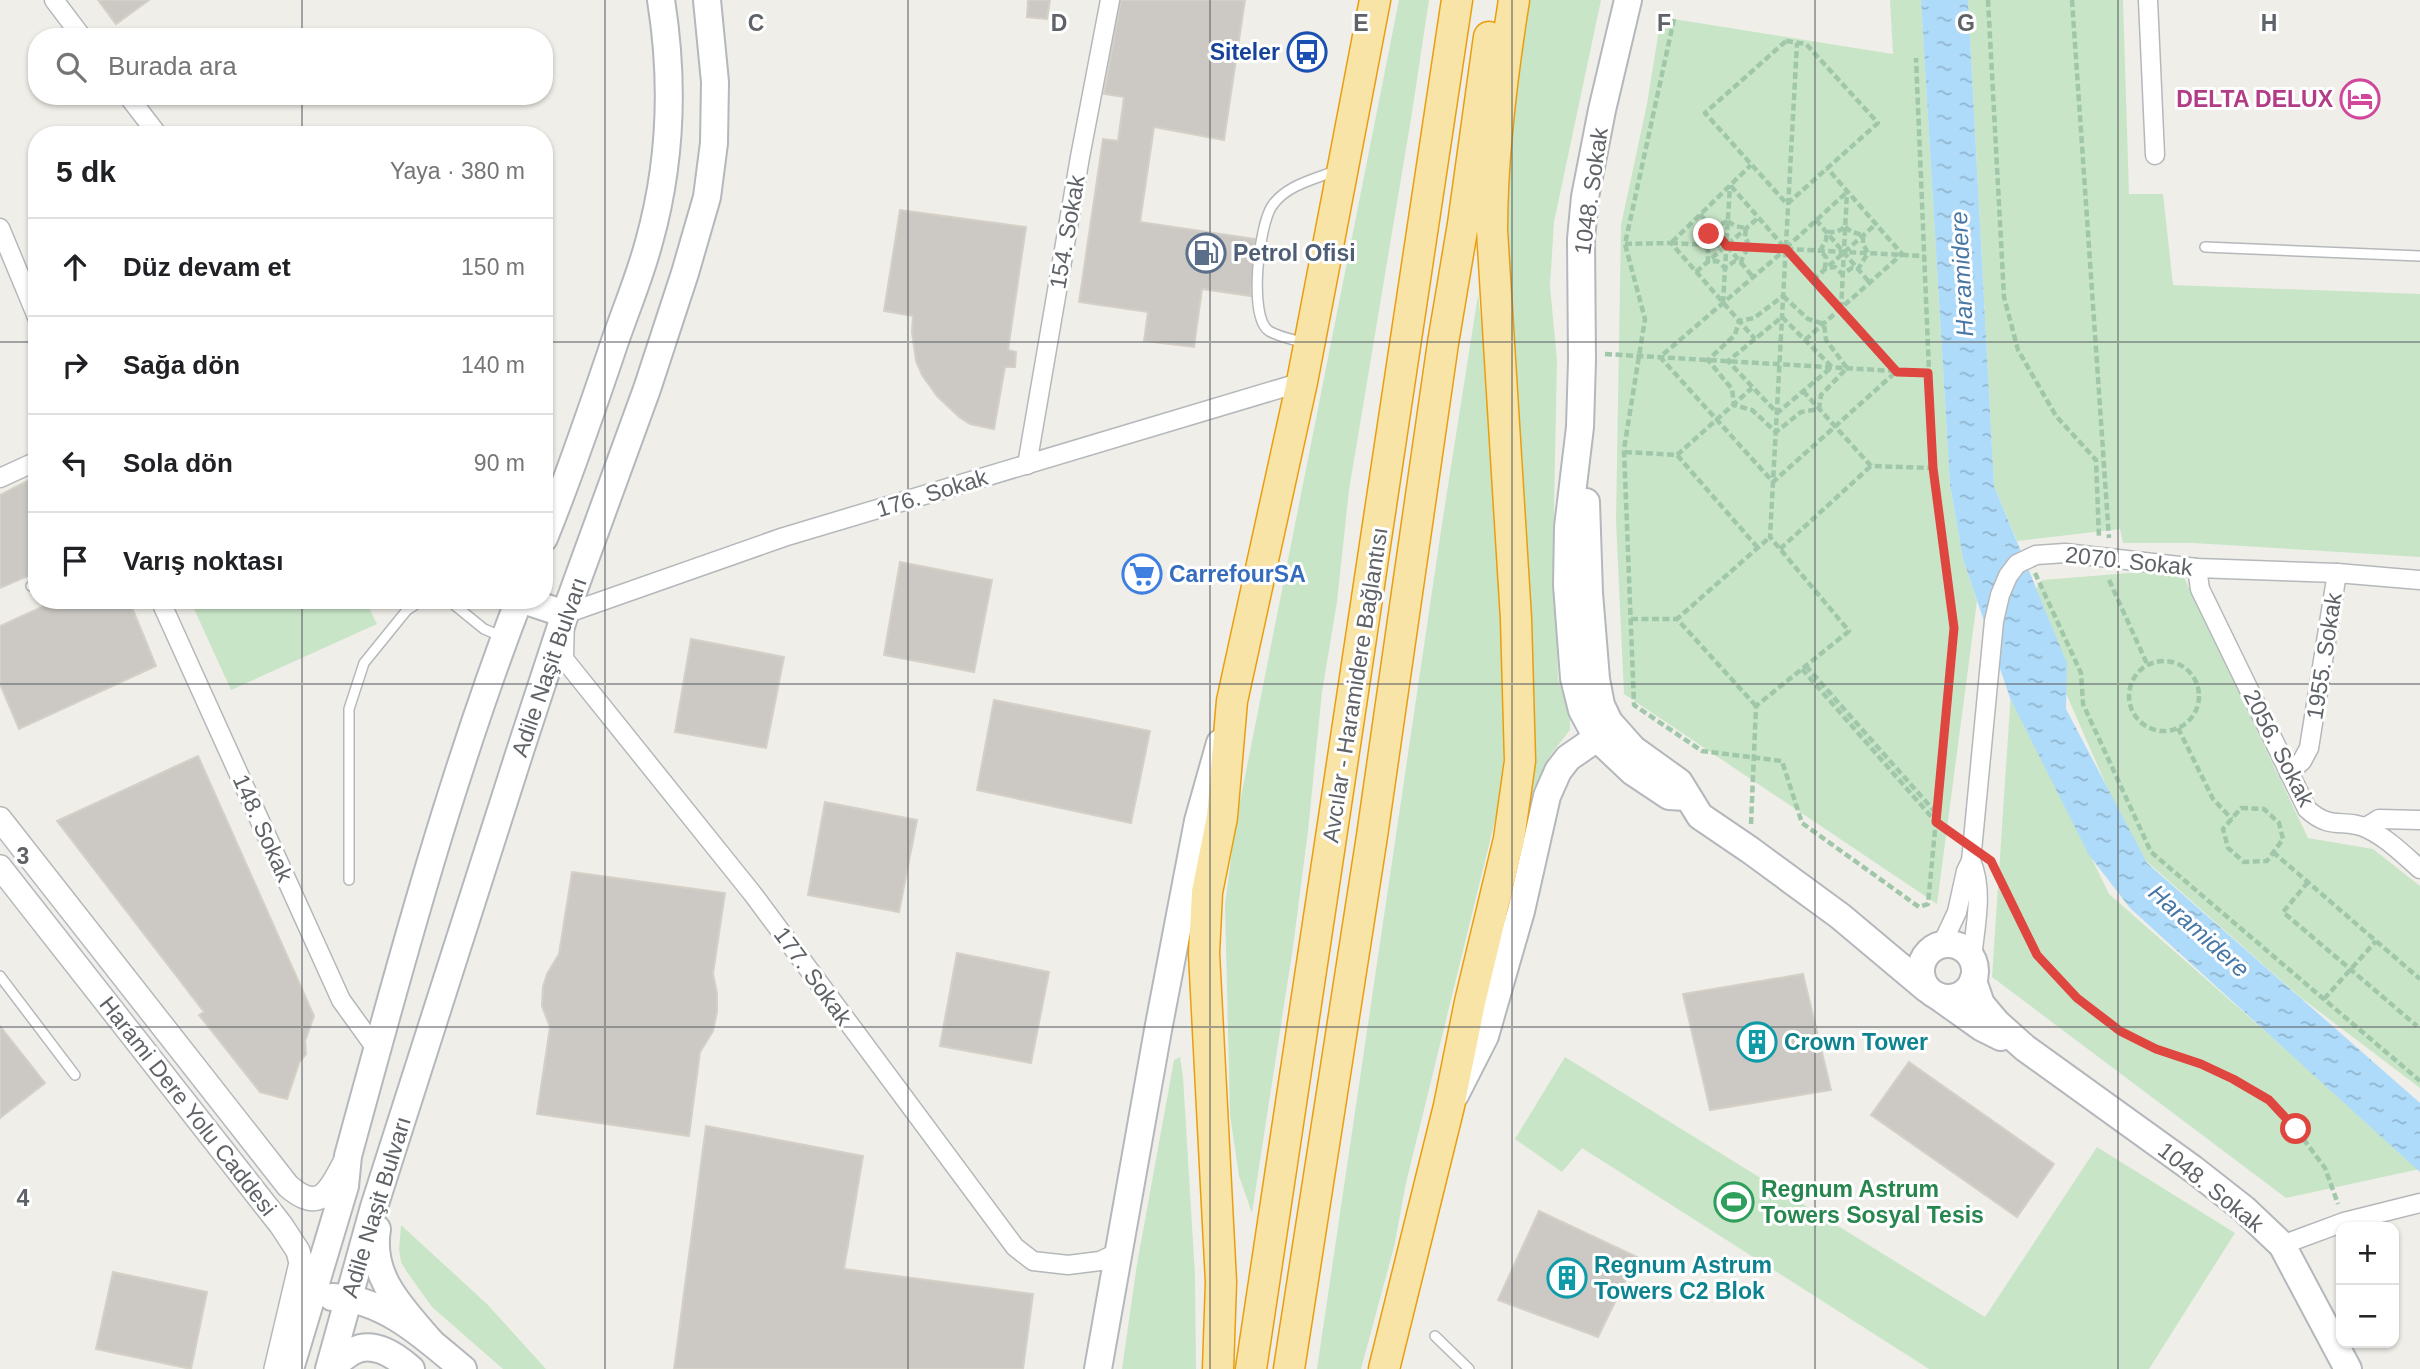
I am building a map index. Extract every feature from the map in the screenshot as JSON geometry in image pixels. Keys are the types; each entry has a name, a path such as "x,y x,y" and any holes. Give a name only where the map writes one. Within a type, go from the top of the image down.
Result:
{"highway":[{"path":"1218,1369 1219,1245 1204,953 1208,892 1222,817 1232,701 1302,382 1375,0"},
{"name":"Avcılar - Haramidere Bağlantısı","path":"1251,1369 1457,0"},
{"name":"Avcılar - Haramidere Bağlantısı","path":"1289,1369 1372,836 1494,0"},
{"path":"1387,1367 1509,839 1520,761 1516,619 1492,230 1500,107 1514,0"}],"main road":[{"path":"553,516 649,245 661,194 667,151 669,89 668,43 661,0"},
{"name":"Adile Naşit Bulvarı","path":"330,1369 387,1169 565,614 647,389 707,197 714,143 715,82 707,0"},
{"name":"1048. Sokak","path":"1628,0 1602,110 1585,197 1581,239 1580,427 1568,527 1567,584 1576,695 1581,710 1603,730 1615,758 1670,796 1686,797 1700,816 1749,850"},
{"path":"604,373 647,389"},
{"name":"Adile Naşit Bulvarı","path":"290,1369 345,1186 348,1156 422,884 517,609"},
{"path":"549,609 565,614"},
{"path":"1098,1369 1117,1253 1198,821 1232,701"},
{"path":"1449,1106 1467,1076 1485,1036 1521,911 1547,796 1558,771 1568,758 1603,730"},
{"path":"1749,850 1840,916 1932,992 1981,1027 2025,1048"},
{"path":"1840,916 1889,943 1910,949 1954,944 1964,949 1973,969 1981,1004 2025,1048"},
{"path":"1936,946 1923,959 1920,971 1923,983 1932,992 1942,998 1955,998 1966,991 1973,969"},
{"name":"1048. Sokak","path":"2025,1048 2193,1169 2244,1209 2282,1245 2348,1369"},
{"path":"387,1169 376,1237 378,1266 384,1282 399,1306 431,1342"},
{"path":"308,1310 322,1297 348,1299 380,1309 431,1342 463,1369"},
{"path":"330,1369 355,1350 371,1347 388,1351 411,1369"}],"street":[{"path":"54,0 75,28"},
{"name":"154. Sokak","path":"1027,465 1110,0"},
{"path":"2148,0 2155,155"},
{"path":"135,105 151,126"},
{"path":"0,228 28,295"},
{"name":"176. Sokak","path":"565,614 784,537 1302,382"},
{"path":"0,478 28,465"},
{"name":"2070. Sokak","path":"2028,559 2036,555 2065,553 2197,568 2337,573 2420,580"},
{"path":"1936,946 1957,912 1972,855 1994,621 2000,595 2008,576 2017,564 2028,559"},
{"name":"2056. Sokak","path":"2197,568 2200,589 2307,809 2318,820 2366,827 2399,850 2420,869"},
{"name":"1955. Sokak","path":"2289,773 2302,761 2309,748 2337,573"},
{"name":"148. Sokak","path":"164,609 341,1000 377,1050"},
{"name":"177. Sokak","path":"565,614 564,659 752,893 1015,1247 1033,1261 1068,1265 1100,1261 1117,1253"},
{"name":"Harami Dere Yolu Caddesi","path":"0,819 298,1195 316,1199 327,1194 348,1156"},
{"path":"2366,827 2379,819 2420,820"},
{"path":"1972,855 1977,895 1973,969"},
{"name":"Harami Dere Yolu Caddesi","path":"0,867 281,1225 298,1251 301,1263 276,1369"},
{"path":"2344,1222 2420,1203"},
{"path":"2282,1245 2336,1225"}],"lane":[{"path":"1309,345 1269,331 1260,320 1257,303 1265,219 1273,205 1291,188 1342,168"},
{"path":"2205,247 2420,256"},
{"path":"349,880 349,709 365,663 409,609"},
{"path":"459,609 484,629 505,638"},
{"path":"0,976 75,1075"},
{"path":"1435,1336 1469,1369"}],"path":[{"path":"1988,0 2004,297 2018,351 2056,416 2095,460 2099,543"},
{"path":"2072,0 2109,538"},
{"path":"1674,19 1625,244 1645,318 1625,453 1634,705 1702,751 1782,761 1802,823 1919,907 1928,904 1954,628 1933,468 1916,58"},
{"path":"1786,41 1806,44 1878,123 1787,204 1705,113 1786,41"},
{"path":"1756,706 1849,631 1770,537 1797,43"},
{"path":"1671,243 1751,165"},
{"path":"1827,168 1902,254"},
{"path":"1730,186 1897,372"},
{"path":"1723,303 1730,186"},
{"path":"1660,357 1786,249 1847,191"},
{"path":"1841,309 1847,191"},
{"path":"1700,214 1753,277"},
{"path":"1696,272 1758,218"},
{"path":"1816,220 1870,283"},
{"path":"1710,226 1728,221"},
{"path":"1728,221 1746,229"},
{"path":"1812,279 1876,224"},
{"path":"1703,244 1710,226"},
{"path":"1827,232 1837,232 1845,227"},
{"path":"1845,227 1863,235"},
{"path":"1746,229 1745,237 1750,247"},
{"path":"1820,251 1827,232"},
{"path":"1863,235 1863,244 1868,253"},
{"path":"1671,243 1755,340"},
{"path":"1625,244 1703,244 1924,256"},
{"path":"1703,244 1708,250 1708,261"},
{"path":"1741,262 1750,247"},
{"path":"1820,251 1826,257 1825,268"},
{"path":"1858,269 1868,253"},
{"path":"1805,340 1902,254"},
{"path":"1708,261 1717,261 1725,268"},
{"path":"1725,268 1735,261 1741,262"},
{"path":"1825,268 1835,267 1842,274"},
{"path":"1842,274 1852,268 1858,269"},
{"path":"1739,321 1754,318 1783,296"},
{"path":"1783,296 1808,319 1825,324"},
{"path":"1728,361 1782,317"},
{"path":"1782,317 1832,367"},
{"path":"1708,360 1734,335 1739,321"},
{"path":"1825,324 1826,340 1847,368"},
{"path":"1582,352 1928,373"},
{"path":"1660,357 1773,482"},
{"path":"1708,360 1732,389 1734,405"},
{"path":"1728,361 1777,414"},
{"path":"1777,414 1832,367"},
{"path":"1819,409 1822,394 1847,368"},
{"path":"1773,482 1897,372"},
{"path":"1625,453 1677,455 1752,388"},
{"path":"1803,391 1871,466"},
{"path":"1734,405 1752,410 1776,432"},
{"path":"1776,432 1801,412 1819,409"},
{"path":"1677,455 1758,548"},
{"path":"1780,549 1871,466 1933,468"},
{"path":"1631,619 1677,620 1770,537"},
{"path":"2028,559 2081,673 2083,705 2151,852 2420,1081"},
{"path":"2109,580 2148,666"},
{"path":"1677,620 1756,706 1749,850"},
{"path":"2164,661 2175,663 2185,668 2193,677 2198,688 2196,712 2178,728 2155,730 2144,724 2131,707 2131,685 2136,676 2148,666 2164,661"},
{"path":"1804,668 1937,814"},
{"path":"1804,668 1936,822 1972,855 1991,861 2037,955 2077,998 2120,1031 2156,1049 2201,1064 2269,1100 2296,1129 2325,1168 2344,1222"},
{"path":"2178,728 2213,799 2232,819"},
{"path":"2241,808 2264,809 2278,823 2283,839 2273,852 2267,861 2244,862 2228,848 2223,829 2241,808"},
{"path":"2273,852 2420,979"},
{"path":"2308,882 2283,912 2417,1026"},
{"path":"2324,999 2376,940"}],"green space":[{"path":"1399,0 1429,0 1349,490 1337,602 1322,692 1293,947 1252,1213 1239,1176 1230,1115 1225,905 1235,827"},
{"path":"1528,0 1601,0 1554,222 1550,286 1557,361 1554,505 1558,679 1570,716 1570,730 1551,754 1532,792 1533,698 1503,193"},
{"path":"1890,0 1921,0 1950,485 1963,559 1977,601 1937,904 1624,694 1616,520 1621,225 1647,104 1661,17 1893,54"},
{"path":"1968,0 2123,0 2129,194 2163,194 2173,285 2420,294 2420,557 2193,543 2123,543 2120,529 2017,541 1994,486"},
{"path":"1478,295 1490,396 1506,728 1500,800 1406,1183 1394,1247 1361,1369 1317,1369 1442,524"},
{"path":"2180,569 2308,838 2373,849 2420,886 2420,1088 2300,997 2135,851 2026,602 2042,580"},
{"path":"194,609 370,609 377,624 231,690"},
{"path":"2011,691 2109,894 2420,1169 2286,1198 1992,977"},
{"path":"1180,1057 1195,1275 1196,1369 1122,1369 1137,1264 1174,1060"},
{"name":"Regnum Astrum Towers Sosyal Tesis","path":"1565,1057 1985,1317 2097,1147 2235,1233 2149,1369 1929,1369 1582,1148 1562,1172 1515,1139"},
{"path":"401,1225 487,1304 546,1369 503,1369 432,1307 401,1262"}],"water":[{"name":"Haramidere","path":"1921,0 1968,0 1994,486 2067,663 2066,709 2147,863 2420,1103 2420,1172 2130,908 2089,855 2010,698 1963,559 1950,485"}],"building":[{"path":"98,0 149,0 116,24"},
{"path":"1028,0 1050,0 1047,19 1027,17"},
{"path":"1121,0 1245,0 1224,140 1154,127 1140,222 1255,239 1251,296 1202,289 1194,347 1144,341 1148,312 1079,302 1103,139 1118,141 1124,97 1104,94"},
{"path":"900,210 1026,227 1008,350 1016,352 1015,367 1005,367 994,429 970,424 937,396 916,361 913,316 884,311"},
{"path":"28,481 28,576 0,588 0,495"},
{"path":"900,562 992,580 974,672 884,655"},
{"path":"37,609 133,609 156,666 19,729 0,684 0,626"},
{"path":"691,639 784,657 766,748 675,732"},
{"path":"994,700 1150,731 1131,823 977,790"},
{"path":"198,756 314,1016 305,1041 306,1054 299,1063 287,1099 260,1092 199,1015 204,1012 57,821"},
{"path":"825,802 917,820 899,912 808,895"},
{"path":"572,872 725,893 713,974 717,1012 713,1031 700,1052 689,1136 537,1114 550,1027 542,1006 543,987 559,954"},
{"path":"957,953 1049,972 1031,1063 940,1046"},
{"name":"Crown Tower","path":"1803,974 1831,1090 1710,1110 1683,994"},
{"path":"0,1026 45,1083 0,1118"},
{"path":"1909,1062 2054,1164 2017,1217 1871,1115"},
{"path":"706,1126 863,1156 844,1269 1033,1294 1023,1369 674,1369"},
{"name":"Regnum Astrum Towers C2 Blok","path":"1539,1211 1637,1257 1598,1337 1498,1300"},
{"path":"113,1272 207,1292 191,1369 96,1349"}],"place":[{"name":"Siteler","path":"1307,52"},
{"name":"DELTA DELUX","path":"2360,99"},
{"name":"Petrol Ofisi","path":"1206,253"},
{"name":"CarrefourSA","path":"1142,574"},
{"name":"Crown Tower","path":"1757,1042"},
{"name":"Regnum Astrum Towers Sosyal Tesis","path":"1734,1202"},
{"name":"Regnum Astrum Towers C2 Blok","path":"1567,1278"}],"route":[{"path":"1709,234 1710,226 1727,246 1786,249 1897,372 1928,373 1933,468 1954,628 1936,822 1991,861 2037,955 2077,998 2120,1031 2156,1049 2201,1064 2269,1100 2296,1129"}]}
